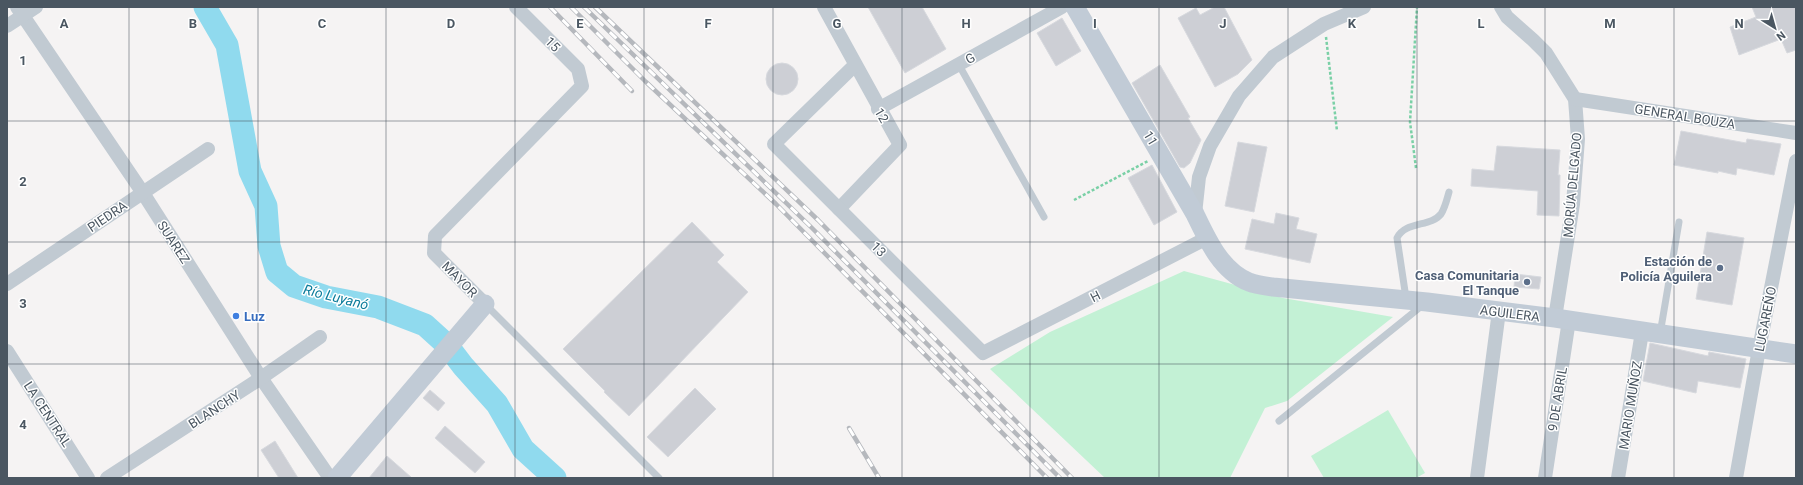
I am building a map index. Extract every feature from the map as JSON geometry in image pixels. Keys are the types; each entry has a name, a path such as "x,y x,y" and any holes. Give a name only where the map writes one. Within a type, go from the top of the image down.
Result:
{"street":[{"path":"7,26 20,11 36,7"},
{"name":"15","path":"516,7 578,69 582,86"},
{"name":"12","path":"824,7 878,109 900,145 839,209"},
{"name":"G","path":"878,109 1062,7"},
{"name":"11","path":"1075,7 1195,214 1207,238 1228,268"},
{"path":"1195,214 1199,177 1210,146 1239,96 1274,57 1324,24 1364,7"},
{"name":"MORÚA DELGADO","path":"1501,7 1508,17 1546,53 1575,99 1578,139 1562,319"},
{"name":"SUAREZ","path":"20,11 142,193 262,378 330,478"},
{"name":"13","path":"855,65 774,144 983,353"},
{"name":"MAYOR","path":"337,478 485,304 434,253 435,236 582,86"},
{"name":"GENERAL BOUZA","path":"1575,99 1796,133"},
{"name":"PIEDRA","path":"7,284 208,149"},
{"name":"LUGAREÑO","path":"1736,478 1759,350 1796,161"},
{"name":"H","path":"983,353 1207,238"},
{"name":"AGUILERA","path":"1228,268 1249,283 1273,287 1427,302 1562,319 1759,350 1796,354"},
{"path":"1477,478 1499,311"},
{"name":"9 DE ABRIL","path":"1545,478 1562,319"},
{"name":"MARIO MUÑOZ","path":"1618,478 1651,333"},
{"name":"BLANCHY","path":"108,478 262,378 320,338"},
{"name":"LA CENTRAL","path":"7,351 88,478"}],"lane":[{"path":"959,64 1044,217"},
{"path":"1406,300 1397,238 1406,228 1438,217 1443,212 1449,192"},
{"path":"1651,333 1679,222"},
{"path":"1280,421 1427,302"},
{"path":"485,304 659,478"}],"path":[{"path":"1416,168 1410,122 1417,7"},
{"path":"1324,24 1337,131"},
{"path":"1074,200 1160,154"}],"green space":[{"path":"1184,271 1283,298 1393,317 1287,401 1265,408 1230,478 1105,478 990,369 1050,332"},
{"path":"1388,410 1425,473 1416,478 1324,478 1311,456"}],"building":[{"path":"868,7 922,7 946,49 905,73"},
{"path":"1215,7 1224,7 1252,60 1238,74 1215,87 1178,18 1196,8 1200,15"},
{"path":"1752,7 1796,7 1796,50 1787,53 1781,39 1739,55 1730,27 1756,17"},
{"path":"1062,18 1081,51 1056,66 1037,33"},
{"path":"782,63 788,64 795,70 798,79 797,85 791,92 782,95 776,94 769,88 766,79 767,73 773,66"},
{"path":"1160,65 1190,117 1188,118 1201,140 1190,163 1184,168 1180,167 1132,83"},
{"path":"1681,131 1746,143 1747,139 1781,144 1774,175 1737,168 1736,175 1674,165"},
{"path":"1238,142 1267,147 1254,212 1225,206"},
{"path":"1497,146 1560,150 1558,175 1560,175 1559,216 1537,215 1538,191 1471,186 1472,169 1494,171"},
{"path":"1152,165 1177,212 1154,225 1128,178"},
{"path":"1276,213 1299,218 1296,229 1317,234 1310,263 1245,249 1252,219 1274,224"},
{"path":"692,222 724,255 717,262 748,292 629,416 563,349"},
{"name":"Estación de Policía Aguilera","path":"1707,232 1744,238 1732,305 1696,299"},
{"name":"Casa Comunitaria El Tanque","path":"1515,274 1541,277 1539,289 1514,287"},
{"path":"1650,343 1708,356 1709,352 1746,359 1740,388 1698,381 1696,393 1643,381"},
{"path":"695,388 716,409 668,457 647,437"},
{"path":"430,390 445,403 438,411 423,398"},
{"path":"445,426 485,462 475,473 435,438"},
{"path":"275,441 298,478 279,478 261,450"},
{"path":"387,456 412,478 369,478"}],"waterway":[{"name":"Río Luyanó","path":"205,7 227,45 250,171 266,206 269,246 277,272 294,286 326,297 378,307 425,325 447,345 463,366 497,404 523,449 555,478"}],"railway":[{"path":"550,7 632,91"},
{"path":"571,7 646,82 776,204 1047,478"},
{"path":"584,7 811,227 1060,478"},
{"path":"595,7 818,220 1072,478"},
{"path":"849,428 879,478"}],"place":[{"name":"Estación de Policía Aguilera","path":"1720,268"},
{"name":"Casa Comunitaria El Tanque","path":"1527,282"},
{"name":"Luz","path":"236,316"}]}
